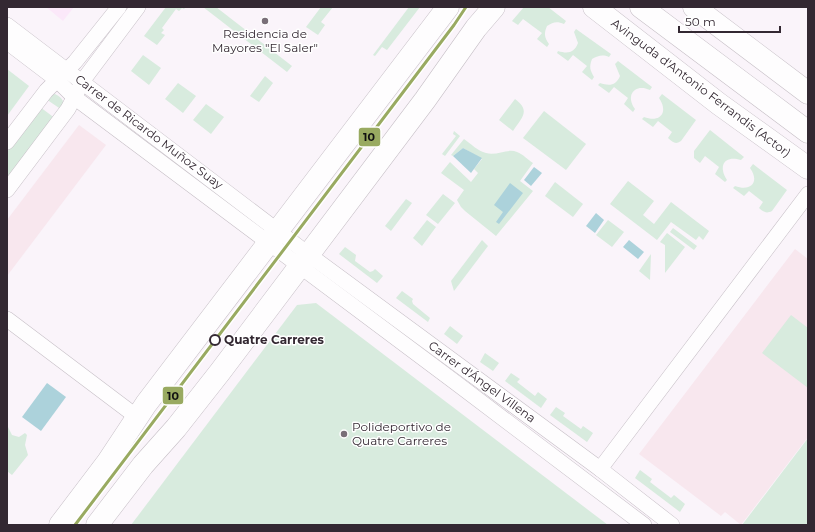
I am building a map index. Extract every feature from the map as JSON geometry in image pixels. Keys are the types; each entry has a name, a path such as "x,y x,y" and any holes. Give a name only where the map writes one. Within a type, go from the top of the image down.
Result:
{"main road":[{"path":"97,525 143,465 176,428 220,372 288,248 448,7"},
{"path":"60,525 107,463 137,417 288,248 425,100 476,28 494,7"},
{"name":"Avinguda d'Antonio Ferrandis (Actor)","path":"594,7 720,104 808,168"},
{"path":"641,7 808,132"},
{"path":"694,7 808,93"}],"street":[{"path":"7,142 39,100 84,51 119,7"},
{"path":"7,190 68,109 82,82 138,7"},
{"name":"Carrer de Ricardo Muñoz Suay","path":"7,25 62,75 74,97 288,248"},
{"name":"Carrer de Ricardo Muñoz Suay","path":"7,42 62,75 82,82 288,248"},
{"path":"600,469 808,194"},
{"name":"Carrer d'Ángel Villena","path":"288,248 600,469 672,525"},
{"name":"Carrer d'Ángel Villena","path":"288,248 446,375 644,525"},
{"path":"7,319 137,417"}],"shaded area":[{"path":"46,7 74,7 63,21"},
{"path":"79,125 106,145 7,276 7,220"},
{"path":"795,249 808,259 808,437 741,525 725,512 721,516 639,454"}],"green space":[{"path":"166,7 186,7 179,11 176,9 162,28 164,30 161,33 165,35 157,45 144,36"},
{"path":"203,7 216,7 292,66 287,72"},
{"path":"321,7 333,7 321,22 325,25 318,35 306,27"},
{"path":"409,7 420,7 387,50 382,47 375,56 373,55"},
{"path":"524,7 548,7 566,21 564,24 555,22 547,26 545,37 549,44 547,47 537,39 542,33 523,19 518,25 512,21"},
{"path":"576,29 611,54 609,57 600,56 592,59 590,68 594,77 592,80 582,72 587,66 573,55 568,61 557,53 558,51 570,52 575,49 578,43 574,32"},
{"path":"143,55 161,68 149,85 131,71"},
{"path":"618,61 652,87 650,90 640,88 633,92 631,99 635,109 633,112 624,104 628,98 614,87 609,93 598,85 600,83 606,85 616,82 620,76 615,64"},
{"path":"7,69 29,86 7,116"},
{"path":"265,76 273,83 259,102 250,96"},
{"path":"178,83 196,96 183,113 165,99"},
{"path":"55,94 63,100 62,110 46,99 50,95"},
{"path":"662,94 696,120 681,141 677,143 668,138 672,132 658,121 653,127 642,119 644,117 654,119 661,115 663,108 659,98"},
{"path":"515,99 523,107 524,111 522,118 513,131 499,120"},
{"path":"206,104 224,117 211,134 193,120"},
{"path":"40,107 56,119 7,184 7,152"},
{"path":"544,111 586,144 566,170 523,138"},
{"path":"710,130 744,157 741,160 730,159 724,163 723,170 727,180 725,182 715,174 719,167 705,156 700,163 694,158 694,151"},
{"path":"454,131 460,136 445,156 442,154 456,136 453,134"},
{"path":"464,139 483,152 494,154 514,151 521,154 533,163 520,181 533,191 496,236 461,207 457,200 464,190 441,173 450,162 471,182 478,173 474,169 482,159 463,148 453,156 451,155"},
{"path":"753,164 787,190 770,212 765,212 759,208 763,202 749,191 744,196 733,188 735,186 746,188 752,184 754,178 750,168"},
{"path":"628,181 654,201 643,215 654,224 671,202 709,231 703,240 699,236 696,240 671,222 657,240 610,204"},
{"path":"555,182 583,204 573,217 545,196"},
{"path":"443,194 455,203 438,224 426,215"},
{"path":"406,199 412,203 391,231 385,226"},
{"path":"427,220 436,227 422,246 413,238"},
{"path":"608,220 624,232 612,247 596,235"},
{"path":"673,228 697,246 694,250 670,232"},
{"path":"667,233 685,247 665,273 665,245 660,242"},
{"path":"482,240 488,246 454,291 451,281"},
{"path":"345,247 356,255 355,261 370,272 375,269 383,276 377,283 339,254"},
{"path":"651,254 650,280 639,271"},
{"path":"402,291 413,299 413,304 430,318 428,322 396,298"},
{"name":"Polideportivo de Quatre Carreres","path":"316,303 608,525 131,525 297,305"},
{"path":"791,315 808,328 808,388 762,353"},
{"path":"450,326 463,336 457,344 444,334"},
{"path":"485,353 499,363 493,371 480,362"},
{"path":"511,373 520,379 517,382 535,396 538,392 547,399 541,408 505,381"},
{"path":"556,407 565,413 563,416 581,429 583,426 593,433 587,442 550,415"},
{"path":"8,427 12,435 19,437 25,433 27,435 25,445 28,455 12,475 7,471"},
{"path":"808,438 808,525 742,525"},
{"path":"640,470 652,479 650,482 671,498 674,495 685,504 680,512 635,478"}],"water":[{"path":"463,148 482,158 471,173 453,156"},
{"path":"534,167 542,173 531,186 524,180"},
{"path":"510,183 523,193 499,224 496,222 503,212 494,205"},
{"path":"596,213 604,220 595,233 586,226"},
{"path":"629,240 644,252 638,259 623,247"},
{"path":"47,383 66,397 41,431 22,417"}],"transit line":[{"name":"10","path":"75,525 454,25 466,7"}],"place":[{"name":"Residencia de Mayores \"El Saler\"","path":"265,21"},
{"name":"Quatre Carreres","path":"215,340"},
{"name":"Polideportivo de Quatre Carreres","path":"344,434"}]}
